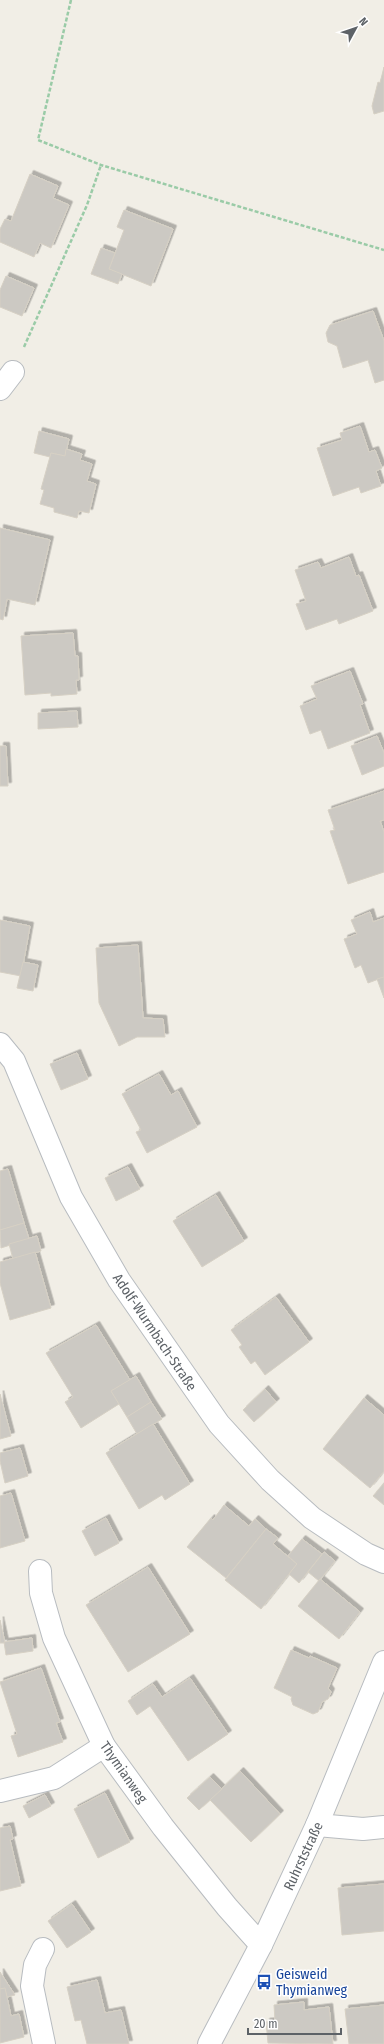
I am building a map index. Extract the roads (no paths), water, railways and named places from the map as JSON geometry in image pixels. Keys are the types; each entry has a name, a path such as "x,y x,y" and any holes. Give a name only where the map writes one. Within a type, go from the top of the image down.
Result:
{"street":[{"name":"Adolf-Wurmbach-Straße","path":"0,1044 14,1061 71,1197 118,1280 219,1424 270,1480 312,1518 366,1554 384,1562"},
{"name":"Thymianweg","path":"40,1571 41,1593 54,1638 104,1746 217,1895 262,1945"},
{"name":"Ruhrststraße","path":"209,2044 262,1945 317,1825 384,1662"},
{"path":"0,1791 54,1778 104,1746"},
{"path":"317,1825 363,1829 384,1827"},
{"path":"43,1949 35,1965 32,1986 44,2044"}],"place":[{"name":"Geisweid Thymianweg","path":"264,1982"}]}
